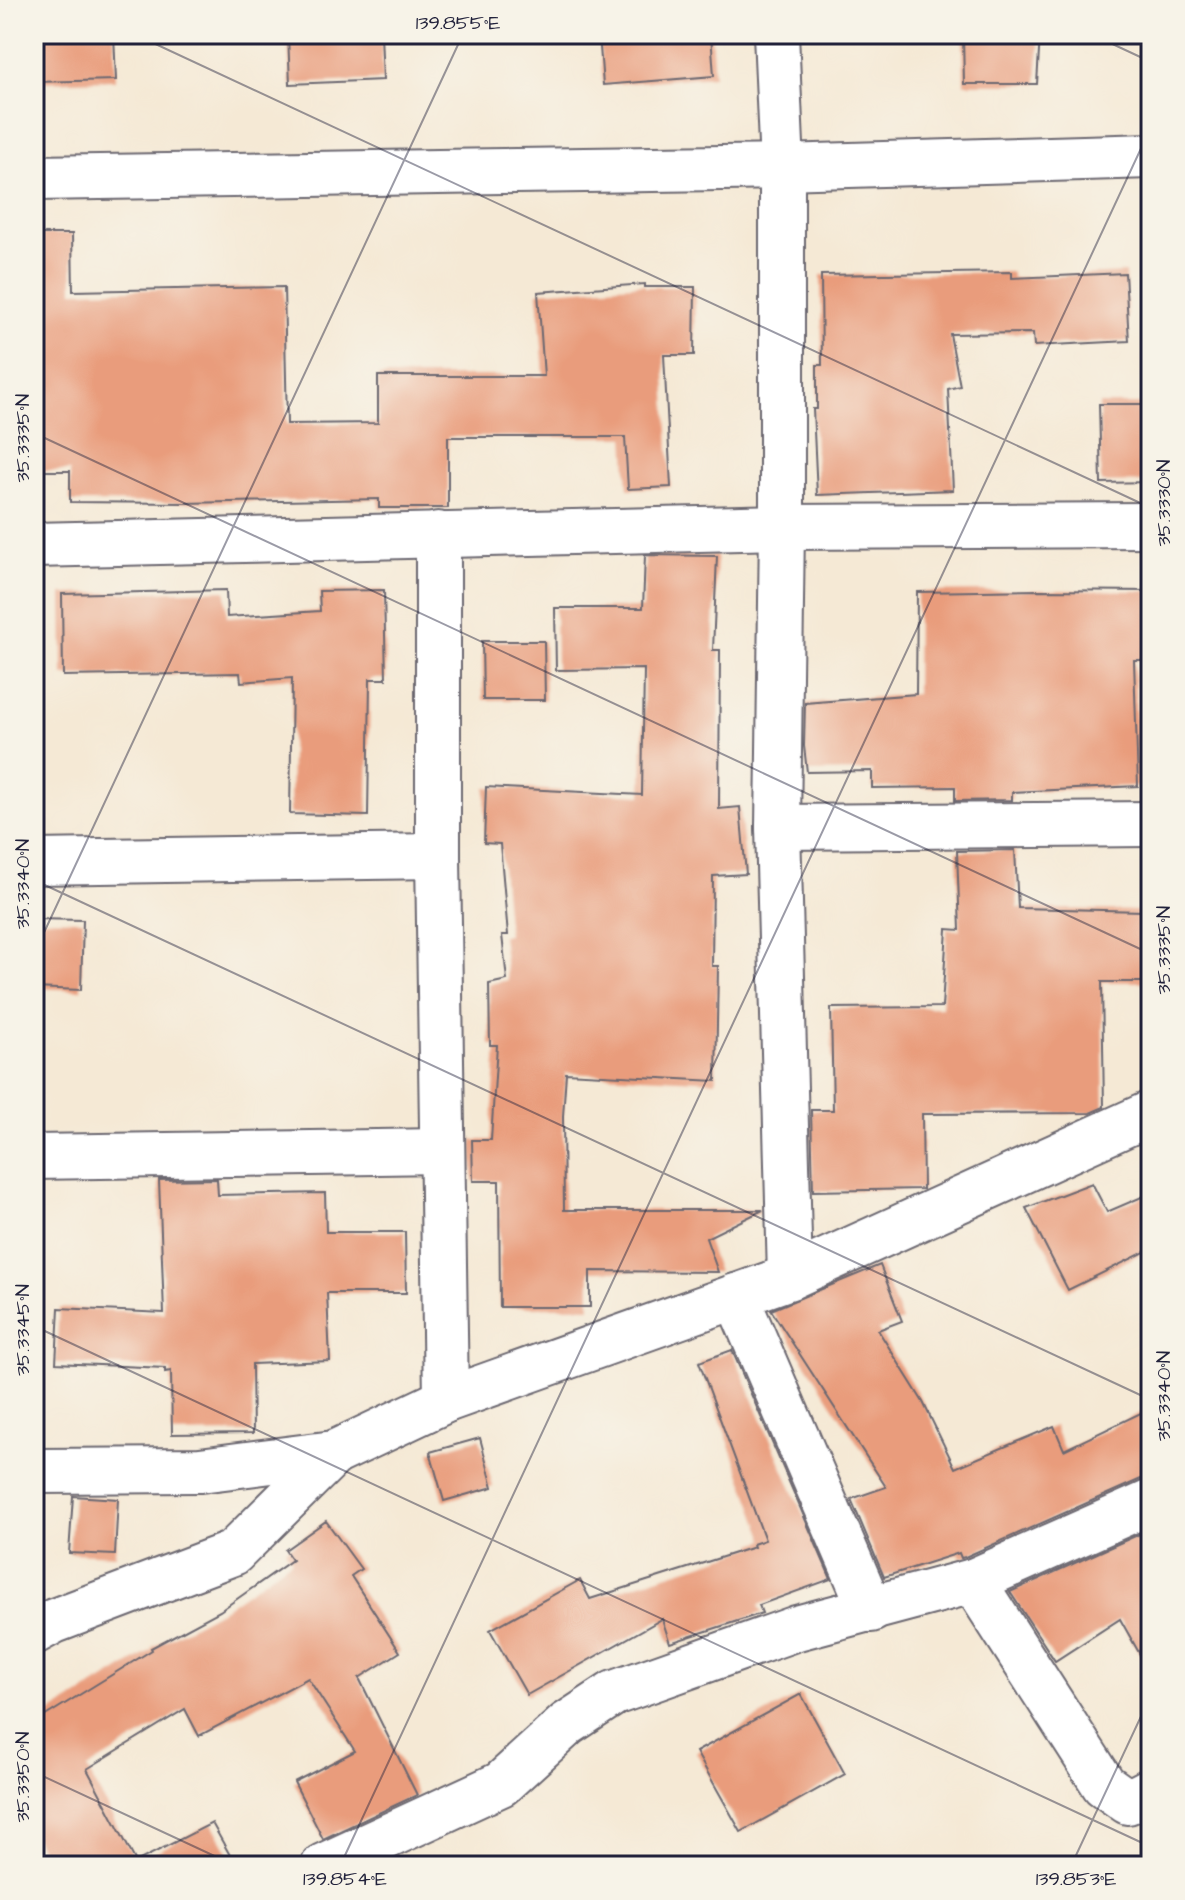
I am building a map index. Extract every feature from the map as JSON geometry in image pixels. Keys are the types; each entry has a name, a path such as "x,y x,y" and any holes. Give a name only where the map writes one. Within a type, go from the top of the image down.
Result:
{"street":[{"path":"776,34 782,167 778,827 790,1277"},
{"path":"34,178 782,167 1151,156"},
{"path":"34,545 782,527 1151,525"},
{"path":"438,534 438,856 446,1400"},
{"path":"778,827 1151,824"},
{"path":"34,862 438,856"},
{"path":"34,1471 200,1470 334,1453 446,1400 790,1277 1151,1113"},
{"path":"34,1157 442,1151"},
{"path":"736,1296 871,1610"},
{"path":"34,1632 54,1621 233,1553 334,1453"},
{"path":"323,1866 501,1784 567,1724 614,1693 797,1628 973,1581 1151,1502"},
{"path":"973,1581 1104,1785 1128,1802 1151,1790"}],"building":[{"path":"34,34 114,34 116,80 34,82"},
{"path":"288,34 381,34 383,80 290,84"},
{"path":"599,34 711,34 714,76 603,85"},
{"path":"963,34 1040,34 1037,84 964,84"},
{"path":"34,234 72,234 73,291 284,287 287,424 378,423 378,376 544,376 538,292 645,284 645,287 695,287 694,355 664,355 671,487 628,489 625,437 448,437 448,508 379,508 379,499 70,502 70,471 34,471"},
{"path":"1012,272 1012,278 1125,273 1129,341 1034,346 1033,333 950,334 960,386 948,389 953,490 817,495 813,409 817,409 817,365 822,365 821,275"},
{"path":"1099,404 1151,404 1151,482 1101,483"},
{"path":"645,555 717,556 713,650 720,650 719,809 740,807 746,874 713,876 712,966 718,966 716,1081 566,1073 564,1210 763,1210 706,1238 718,1272 590,1271 590,1307 500,1307 499,1181 473,1181 472,1140 491,1140 497,1045 490,1045 489,984 507,980 502,935 508,935 500,844 484,843 486,787 642,795 644,669 556,670 555,608 643,608"},
{"path":"226,590 227,617 320,611 319,591 384,590 386,679 370,679 368,816 290,814 292,678 241,682 240,673 63,676 62,594"},
{"path":"1151,591 1151,660 1134,660 1138,786 1012,792 1012,800 955,801 955,787 872,788 872,771 807,772 805,703 916,694 917,592"},
{"path":"482,641 544,641 545,700 483,700"},
{"path":"1015,850 1018,908 1144,911 1143,982 1102,982 1104,1107 1090,1113 922,1114 923,1189 813,1191 811,1110 833,1110 831,1008 942,1007 947,929 960,930 957,851"},
{"path":"34,919 83,920 81,990 34,988"},
{"path":"217,1179 218,1195 325,1193 326,1232 405,1232 406,1293 327,1293 330,1361 252,1364 253,1433 172,1434 171,1371 165,1372 165,1368 56,1363 59,1308 164,1313 159,1180"},
{"path":"1092,1183 1107,1212 1151,1193 1151,1249 1068,1290 1026,1208"},
{"path":"880,1265 902,1321 878,1330 923,1402 955,1468 1054,1426 1064,1450 1151,1408 1151,1477 965,1557 961,1558 959,1553 884,1577 851,1499 886,1487 771,1310"},
{"path":"732,1350 831,1579 759,1605 762,1613 670,1643 662,1619 527,1695 490,1630 580,1580 590,1599 754,1547 753,1544 765,1540 699,1362"},
{"path":"480,1438 493,1487 444,1501 430,1452"},
{"path":"73,1496 118,1499 115,1555 69,1553"},
{"path":"326,1521 361,1569 351,1576 400,1652 359,1678 417,1795 323,1839 294,1782 355,1751 308,1678 199,1736 185,1709 87,1769 136,1862 212,1823 236,1866 50,1866 34,1837 34,1723 151,1648 220,1611 292,1560 285,1550"},
{"path":"1151,1529 1151,1674 1120,1619 1055,1661 1010,1592"},
{"path":"801,1694 845,1774 741,1832 696,1752"}]}
